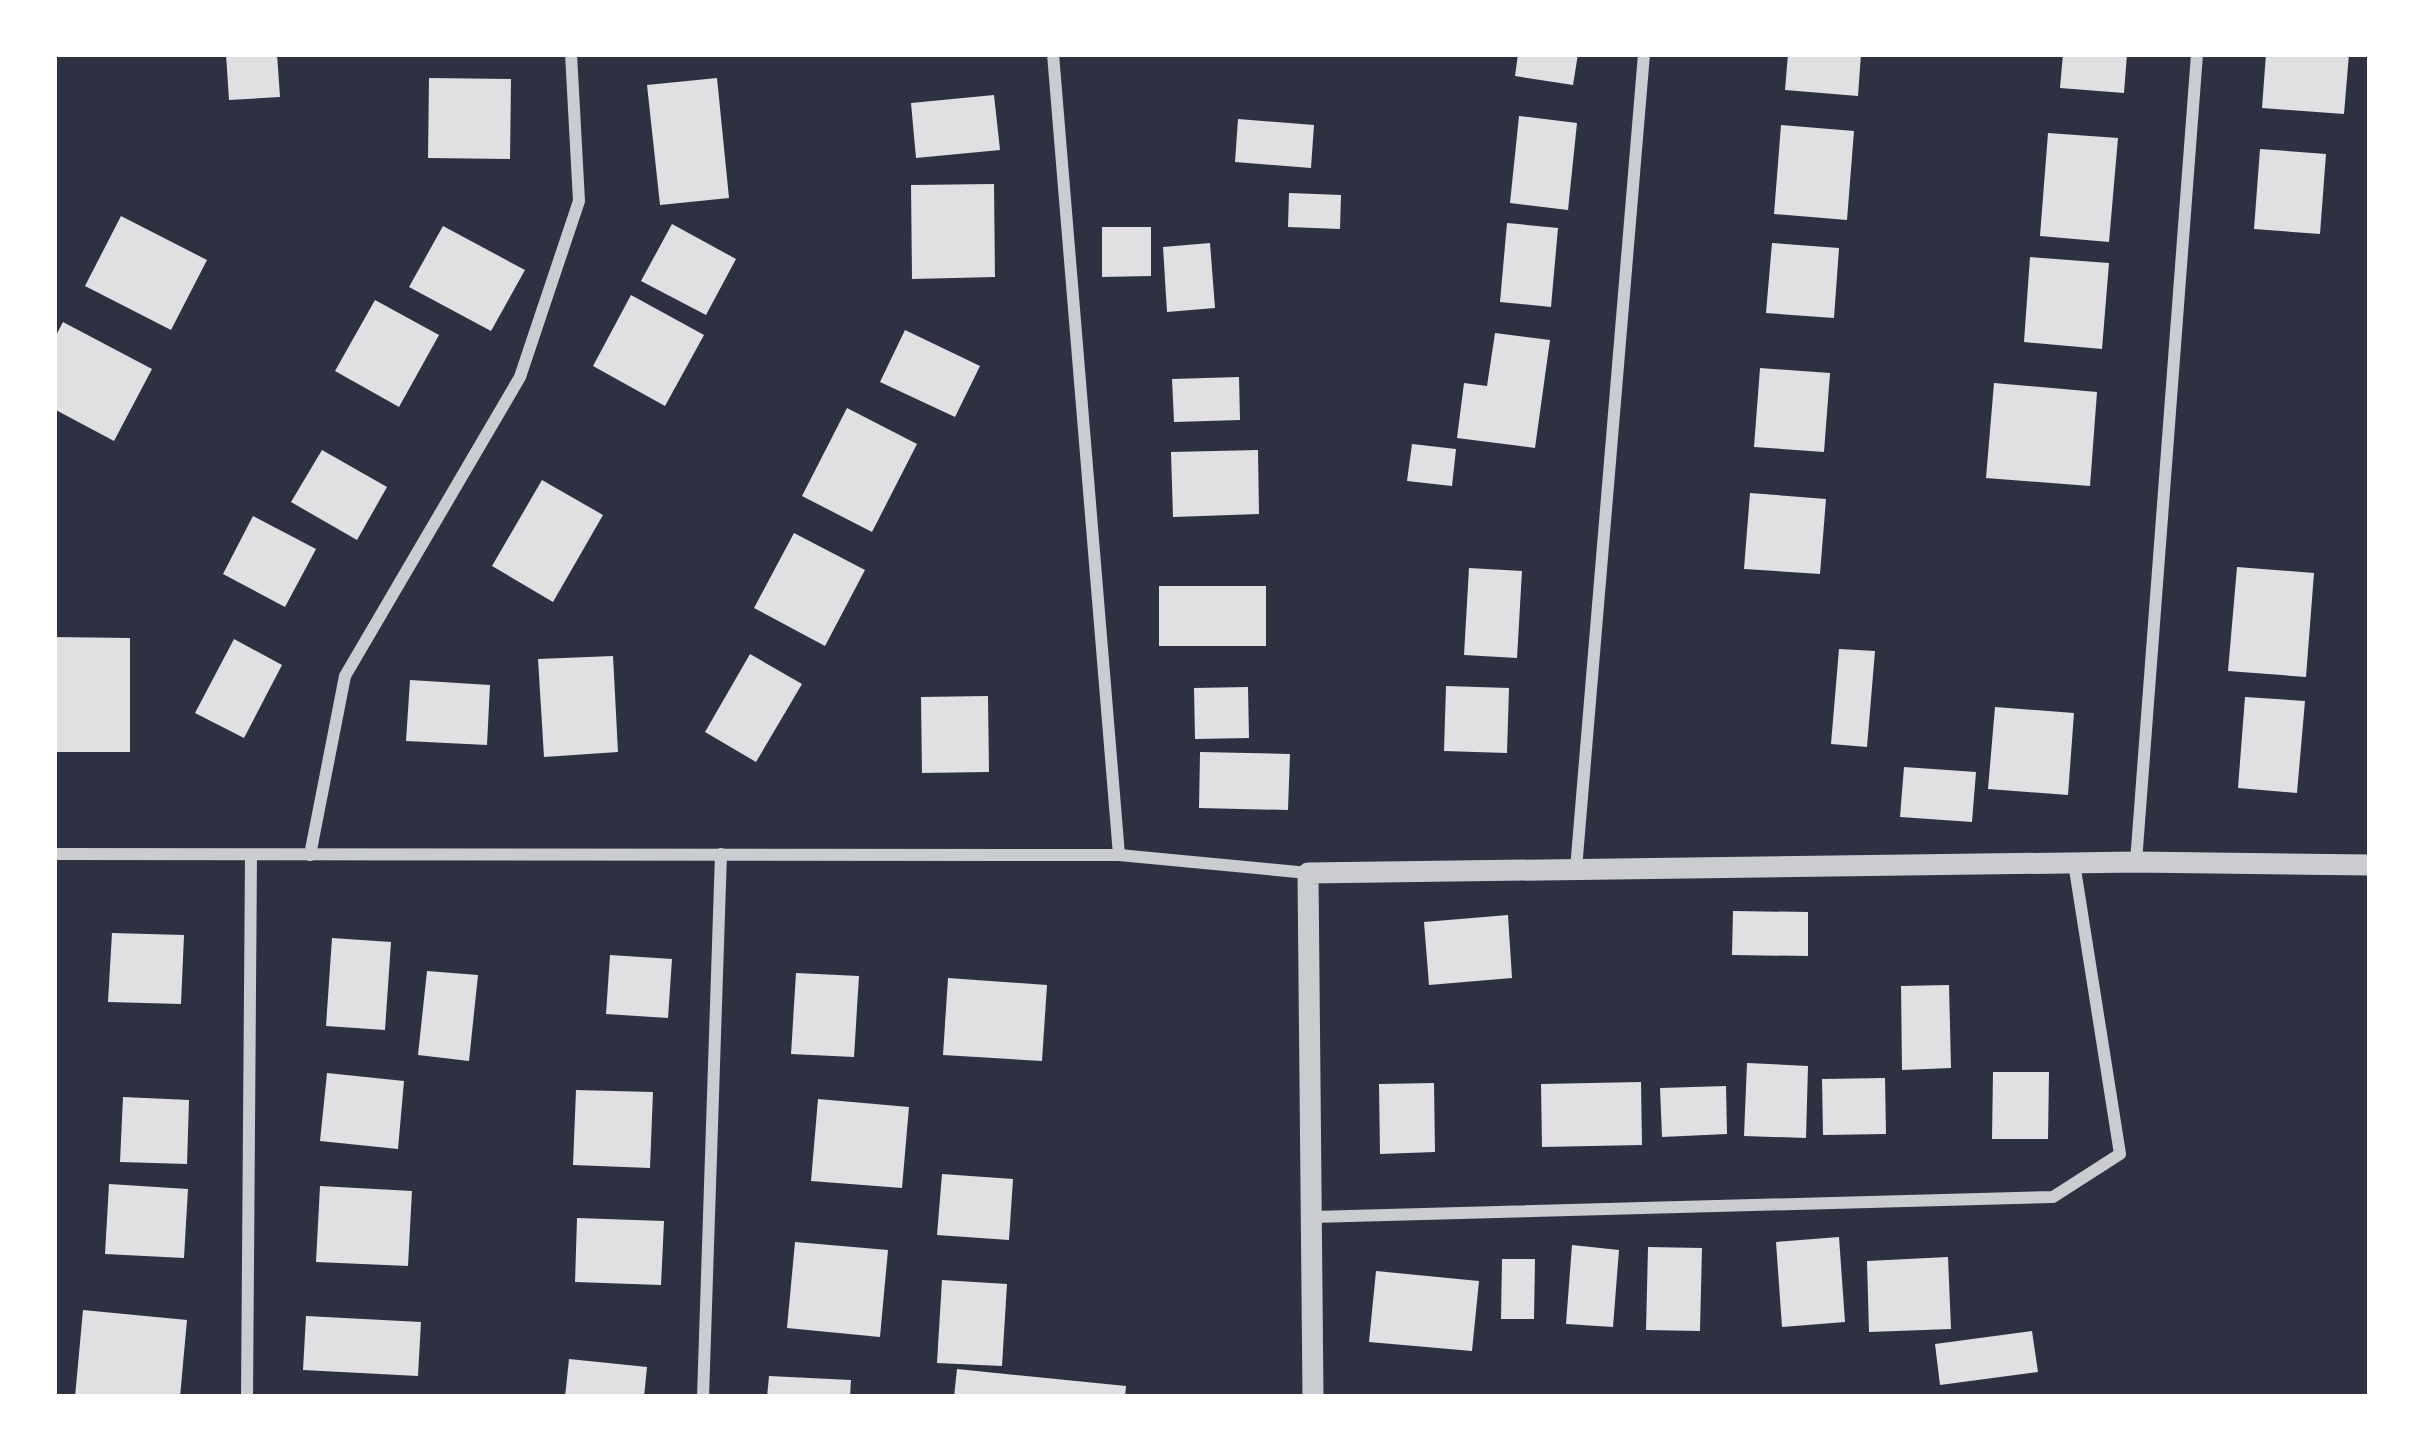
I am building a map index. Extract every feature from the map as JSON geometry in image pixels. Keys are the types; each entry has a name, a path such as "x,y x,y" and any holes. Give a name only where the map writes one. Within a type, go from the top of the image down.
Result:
{"street":[{"path":"310,855 345,676 520,377 579,201 571,54"},
{"path":"1053,54 1119,855"},
{"path":"1576,869 1644,54"},
{"path":"2136,862 2197,54"},
{"path":"54,854 1119,855 1308,873 2136,862 2370,865"},
{"path":"703,1397 721,854"},
{"path":"247,1397 251,855"},
{"path":"1312,1217 2053,1197 2120,1154 2074,863"},
{"path":"1308,873 1312,1397"}],"building":[{"path":"226,54 277,54 280,97 229,100"},
{"path":"1518,54 1578,54 1573,85 1515,76"},
{"path":"1788,54 1861,54 1858,96 1785,90"},
{"path":"2063,54 2127,54 2124,93 2060,88"},
{"path":"2266,54 2349,54 2344,114 2262,108"},
{"path":"429,78 511,79 510,159 428,158"},
{"path":"717,78 729,198 660,205 647,85"},
{"path":"994,95 1000,150 916,158 911,103"},
{"path":"1519,116 1577,123 1568,210 1510,203"},
{"path":"1238,119 1314,125 1311,168 1235,162"},
{"path":"1781,125 1854,131 1847,220 1774,214"},
{"path":"2048,133 2118,138 2109,242 2040,236"},
{"path":"2260,149 2326,154 2320,234 2254,229"},
{"path":"994,184 995,277 912,279 911,185"},
{"path":"1289,193 1341,195 1340,229 1288,227"},
{"path":"121,216 207,260 171,330 85,286"},
{"path":"1507,223 1558,228 1551,307 1500,302"},
{"path":"672,224 736,259 706,315 641,281"},
{"path":"443,226 525,270 491,331 409,287"},
{"path":"1102,227 1151,227 1151,276 1102,277"},
{"path":"1210,243 1215,308 1167,312 1163,247"},
{"path":"1772,243 1839,248 1834,318 1766,313"},
{"path":"2030,257 2109,263 2102,349 2024,342"},
{"path":"631,295 704,335 665,406 593,366"},
{"path":"375,300 439,335 399,407 335,371"},
{"path":"63,322 152,369 114,441 54,409 54,339"},
{"path":"905,330 980,366 955,417 880,382"},
{"path":"1495,333 1550,340 1535,448 1457,438 1464,383 1487,386"},
{"path":"1760,368 1830,373 1824,452 1754,447"},
{"path":"1239,377 1240,420 1174,422 1172,379"},
{"path":"1994,383 2097,392 2090,486 1986,478"},
{"path":"847,408 917,444 872,532 802,496"},
{"path":"1412,444 1456,449 1452,486 1407,481"},
{"path":"322,450 387,487 357,540 291,502"},
{"path":"1258,450 1259,514 1173,517 1171,452"},
{"path":"542,480 603,515 553,602 492,566"},
{"path":"1750,493 1826,499 1820,574 1744,569"},
{"path":"253,516 316,549 285,607 223,574"},
{"path":"794,533 865,570 825,646 754,608"},
{"path":"2237,567 2314,573 2306,677 2228,671"},
{"path":"1469,568 1522,571 1517,658 1464,655"},
{"path":"1159,586 1266,586 1266,646 1159,646"},
{"path":"54,637 130,638 130,752 54,752"},
{"path":"234,639 282,665 244,738 195,713"},
{"path":"1839,649 1875,651 1867,747 1831,744"},
{"path":"750,654 802,684 756,762 705,732"},
{"path":"613,656 618,752 544,757 538,659"},
{"path":"410,680 490,685 487,745 406,741"},
{"path":"1446,686 1509,688 1507,753 1444,751"},
{"path":"1248,687 1249,738 1195,739 1194,688"},
{"path":"988,696 989,772 922,773 921,697"},
{"path":"2245,697 2305,701 2297,793 2238,788"},
{"path":"1995,707 2074,713 2068,795 1988,789"},
{"path":"1200,752 1290,754 1288,810 1199,808"},
{"path":"1904,767 1976,772 1972,822 1900,817"},
{"path":"1733,911 1808,912 1808,956 1732,955"},
{"path":"1508,915 1512,978 1429,985 1424,922"},
{"path":"112,933 184,935 181,1004 108,1002"},
{"path":"332,938 391,942 385,1030 326,1026"},
{"path":"610,955 672,959 668,1018 606,1014"},
{"path":"427,971 478,975 469,1061 418,1055"},
{"path":"796,973 859,976 854,1057 791,1054"},
{"path":"948,978 1047,985 1042,1061 943,1055"},
{"path":"1949,985 1951,1068 1902,1070 1901,986"},
{"path":"1747,1063 1808,1066 1806,1138 1744,1136"},
{"path":"1993,1072 2049,1072 2048,1139 1992,1139"},
{"path":"327,1073 404,1081 398,1149 320,1141"},
{"path":"1885,1078 1886,1134 1823,1135 1822,1079"},
{"path":"1641,1082 1642,1145 1542,1147 1541,1084"},
{"path":"1434,1083 1435,1152 1380,1154 1379,1084"},
{"path":"1726,1086 1727,1134 1662,1137 1660,1088"},
{"path":"576,1090 653,1092 650,1168 573,1165"},
{"path":"123,1097 189,1100 187,1164 120,1162"},
{"path":"818,1099 909,1107 902,1188 811,1181"},
{"path":"942,1174 1013,1179 1009,1240 937,1235"},
{"path":"109,1184 188,1189 184,1258 105,1254"},
{"path":"320,1186 412,1191 408,1266 316,1262"},
{"path":"577,1218 664,1221 661,1285 575,1282"},
{"path":"1839,1237 1845,1322 1782,1327 1776,1242"},
{"path":"795,1242 888,1250 880,1337 787,1328"},
{"path":"1572,1245 1619,1250 1613,1327 1566,1324"},
{"path":"1648,1247 1702,1248 1700,1331 1646,1330"},
{"path":"1948,1257 1951,1329 1869,1332 1867,1261"},
{"path":"1502,1259 1535,1259 1534,1319 1501,1319"},
{"path":"1376,1271 1479,1281 1472,1351 1369,1342"},
{"path":"942,1280 1007,1284 1002,1366 937,1363"},
{"path":"83,1310 187,1320 180,1397 75,1397"},
{"path":"306,1316 421,1322 418,1376 303,1370"},
{"path":"2032,1331 2038,1372 1940,1385 1935,1344"},
{"path":"569,1359 647,1367 644,1397 565,1397"},
{"path":"957,1369 1126,1386 1125,1397 954,1397"},
{"path":"769,1376 851,1380 850,1397 767,1397"}]}
